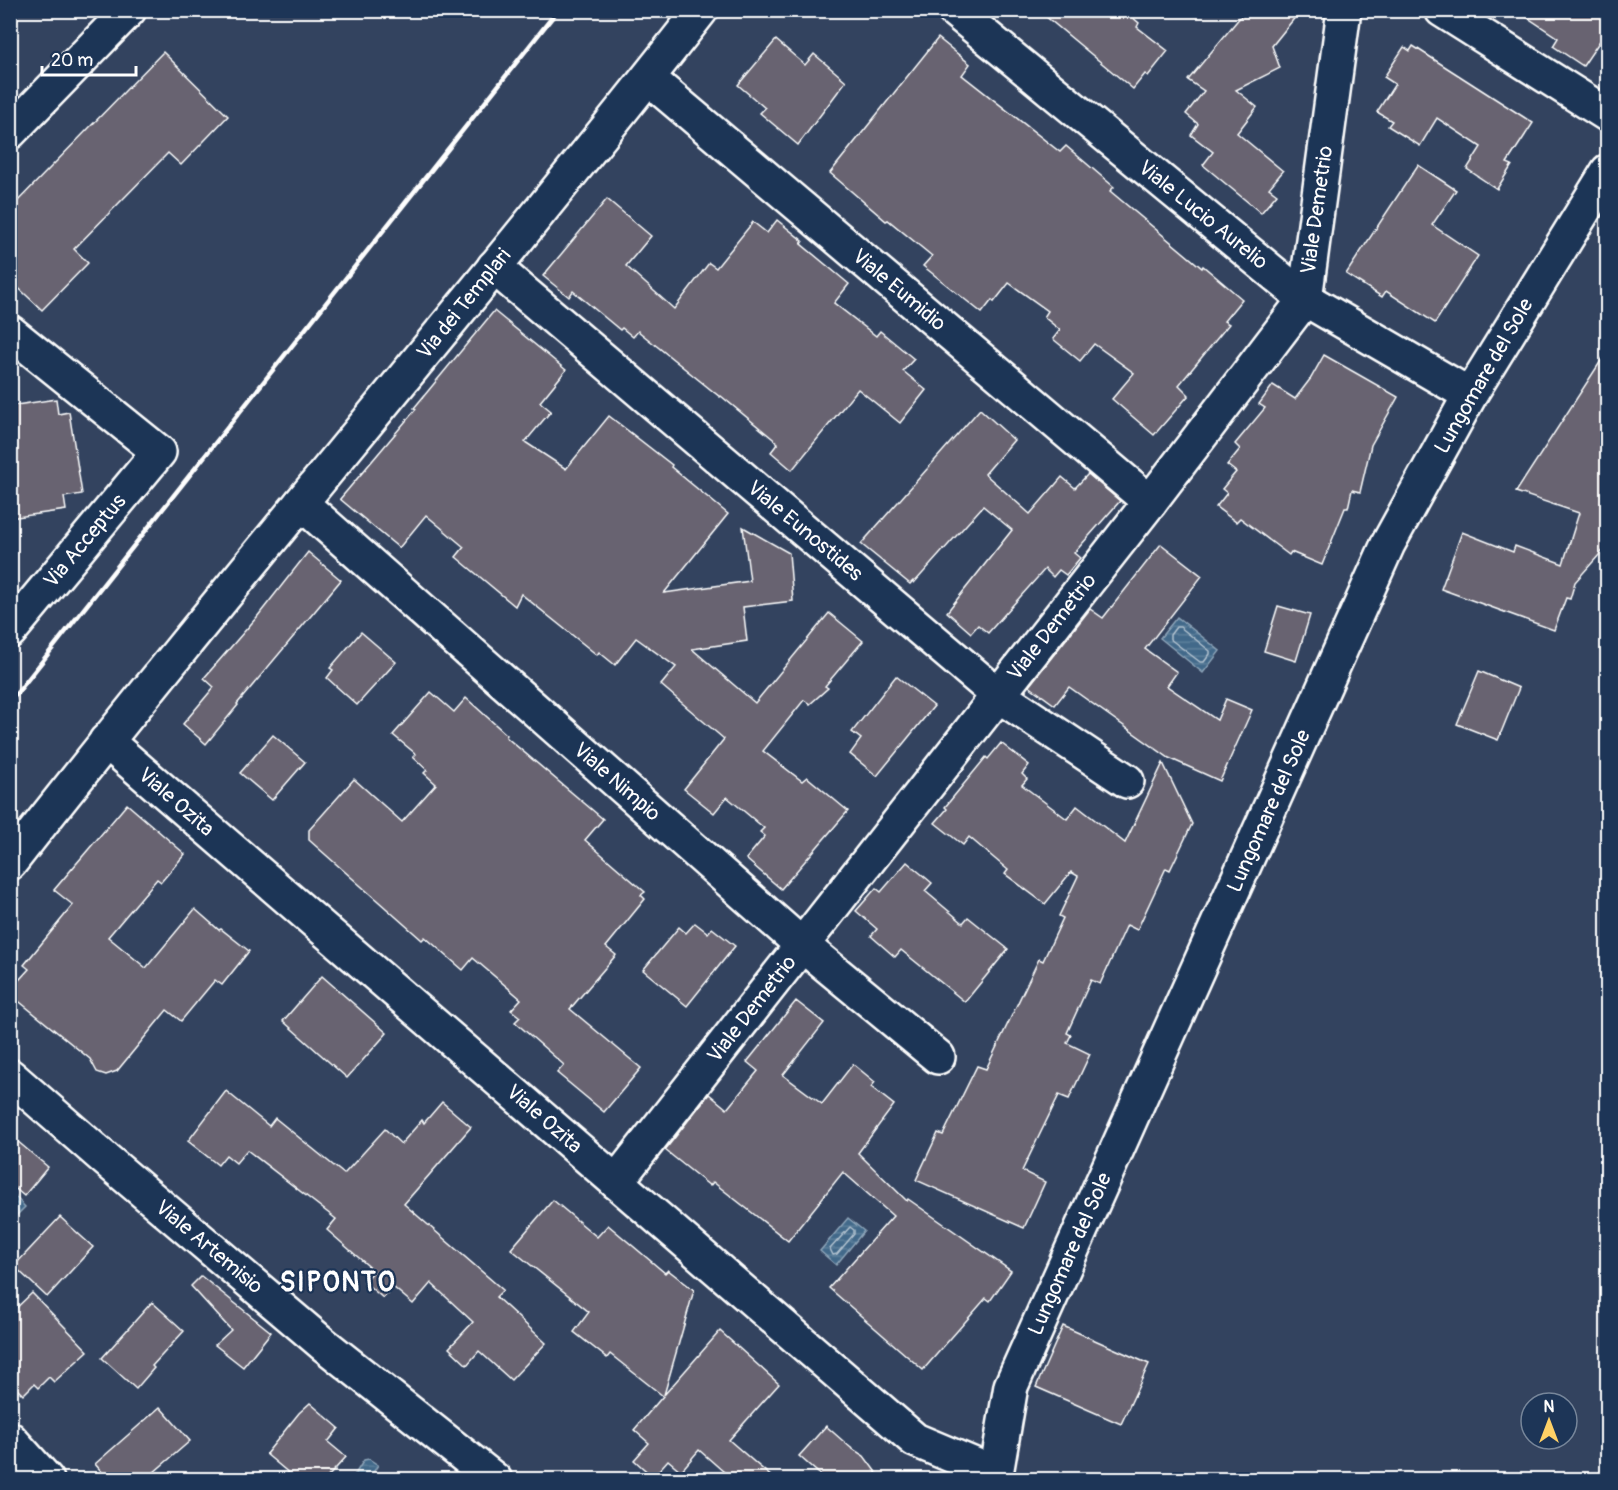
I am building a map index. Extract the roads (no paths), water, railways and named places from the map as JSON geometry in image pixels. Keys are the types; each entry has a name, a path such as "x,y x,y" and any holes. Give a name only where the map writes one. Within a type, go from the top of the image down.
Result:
{"street":[{"path":"10,132 129,10"},
{"name":"Via dei Templari","path":"10,863 106,741 648,78 701,10"},
{"name":"Viale Lucio Aurelio","path":"954,10 1305,298 1470,395"},
{"name":"Viale Demetrio","path":"616,1182 1150,502 1305,298 1344,10"},
{"path":"1442,10 1608,115"},
{"name":"Viale Eumidio","path":"648,78 1150,502"},
{"name":"Lungomare del Sole","path":"996,1477 1011,1386 1388,544 1470,395 1608,171"},
{"name":"Viale Eunostides","path":"494,267 998,695 1127,781"},
{"name":"Via Acceptus","path":"10,332 159,452 10,631"},
{"name":"Viale Nimpio","path":"301,503 802,945 938,1057"},
{"name":"Viale Ozita","path":"106,741 738,1290 915,1440 996,1477"},
{"name":"Viale Artemisio","path":"10,1076 322,1343 495,1479"},
{"path":"10,1439 48,1479"}],"water":[{"path":"1177,617 1220,651 1203,673 1160,638"},
{"path":"11,1192 25,1207 11,1221"},
{"path":"848,1218 864,1231 836,1265 820,1251"},
{"path":"369,1459 378,1465 369,1479 352,1479 364,1460"}],"railway":[{"path":"10,702 558,10"}],"district":[{"name":"SIPONTO","path":"338,1282"}]}
